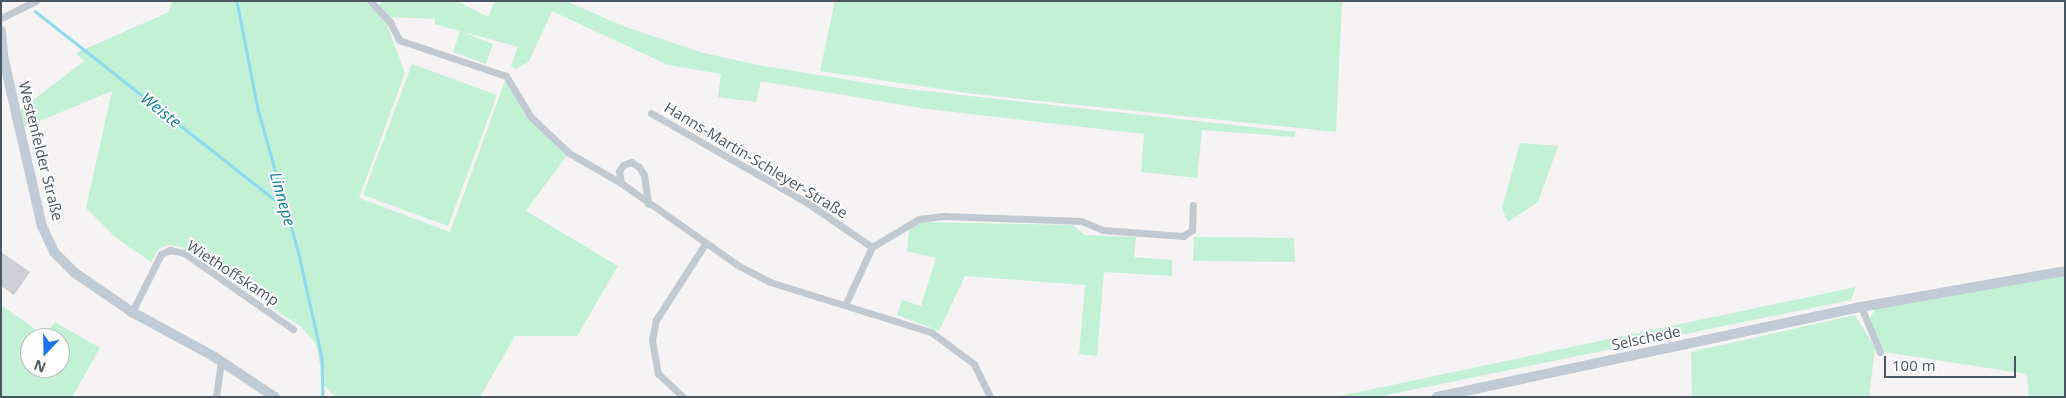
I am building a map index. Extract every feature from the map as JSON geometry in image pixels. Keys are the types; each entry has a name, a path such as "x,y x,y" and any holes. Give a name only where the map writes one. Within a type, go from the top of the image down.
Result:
{"street":[{"path":"1,18 36,1"},
{"path":"370,1 390,22 399,40 506,76 531,117 569,153 622,183 648,204 705,244 770,282 846,303 931,332 958,349 974,364 990,397"},
{"name":"Westenfelder Straße","path":"1,31 3,67 42,226 54,252 75,273 132,312 222,361 275,397"},
{"name":"Hanns-Martin-Schleyer-Straße","path":"651,113 806,202 872,248"},
{"path":"622,183 619,171 623,165 630,162 640,167 644,174 648,204"},
{"path":"846,303 872,248 894,231 919,219 945,216 1080,221 1103,230 1183,236 1192,230 1193,206"},
{"path":"682,397 658,374 652,340 656,320 705,244"},
{"name":"Wiethoffskamp","path":"132,312 161,254 170,250 184,254 293,328"},
{"name":"Selschede","path":"1437,397 1861,307 2065,271"},
{"path":"1861,307 1880,352"},
{"path":"216,397 222,361"}],"green space":[{"path":"172,1 364,1 386,22 405,73 359,198 450,232 505,81 567,155 526,211 618,266 577,336 515,336 480,397 336,397 324,385 316,344 300,326 181,247 168,245 159,249 151,262 115,237 86,208 112,91 25,127 20,110 84,61 76,53 169,12"},
{"path":"383,1 457,1 488,17 495,1 566,1 623,26 703,53 763,66 899,88 1296,132 1294,137 1202,130 1197,178 1141,172 1144,134 927,109 761,81 756,102 718,97 721,74 668,65 552,11 529,61 516,69 511,66 518,47 435,24 435,19 390,17 379,6"},
{"path":"835,1 1342,1 1336,132 974,94 820,71"},
{"path":"460,31 493,44 486,64 453,52"},
{"path":"412,64 497,95 448,226 363,195"},
{"path":"1520,143 1558,146 1538,202 1508,222 1502,208"},
{"path":"922,222 1073,225 1085,235 1136,237 1134,257 1172,260 1172,276 1104,272 1097,356 1079,354 1085,285 965,276 939,331 897,315 902,300 921,306 936,258 907,251 909,229"},
{"path":"1194,237 1294,238 1295,262 1193,261"},
{"path":"2065,276 2065,397 2029,397 2027,374 1884,352 1870,318 1877,307"},
{"path":"1856,287 1851,300 1377,397 1335,397"},
{"path":"1,305 34,328 20,328 20,378 70,378 70,331 100,348 72,397 1,397"},
{"path":"1855,315 1875,348 1869,397 1692,397 1691,352"},
{"path":"55,322 65,328 51,328"}],"building":[{"path":"1,252 30,272 14,295 1,286"}],"waterway":[{"name":"Linnepe","path":"237,1 258,109 298,250 322,357 323,397"},
{"name":"Weiste","path":"35,11 285,208"}]}
